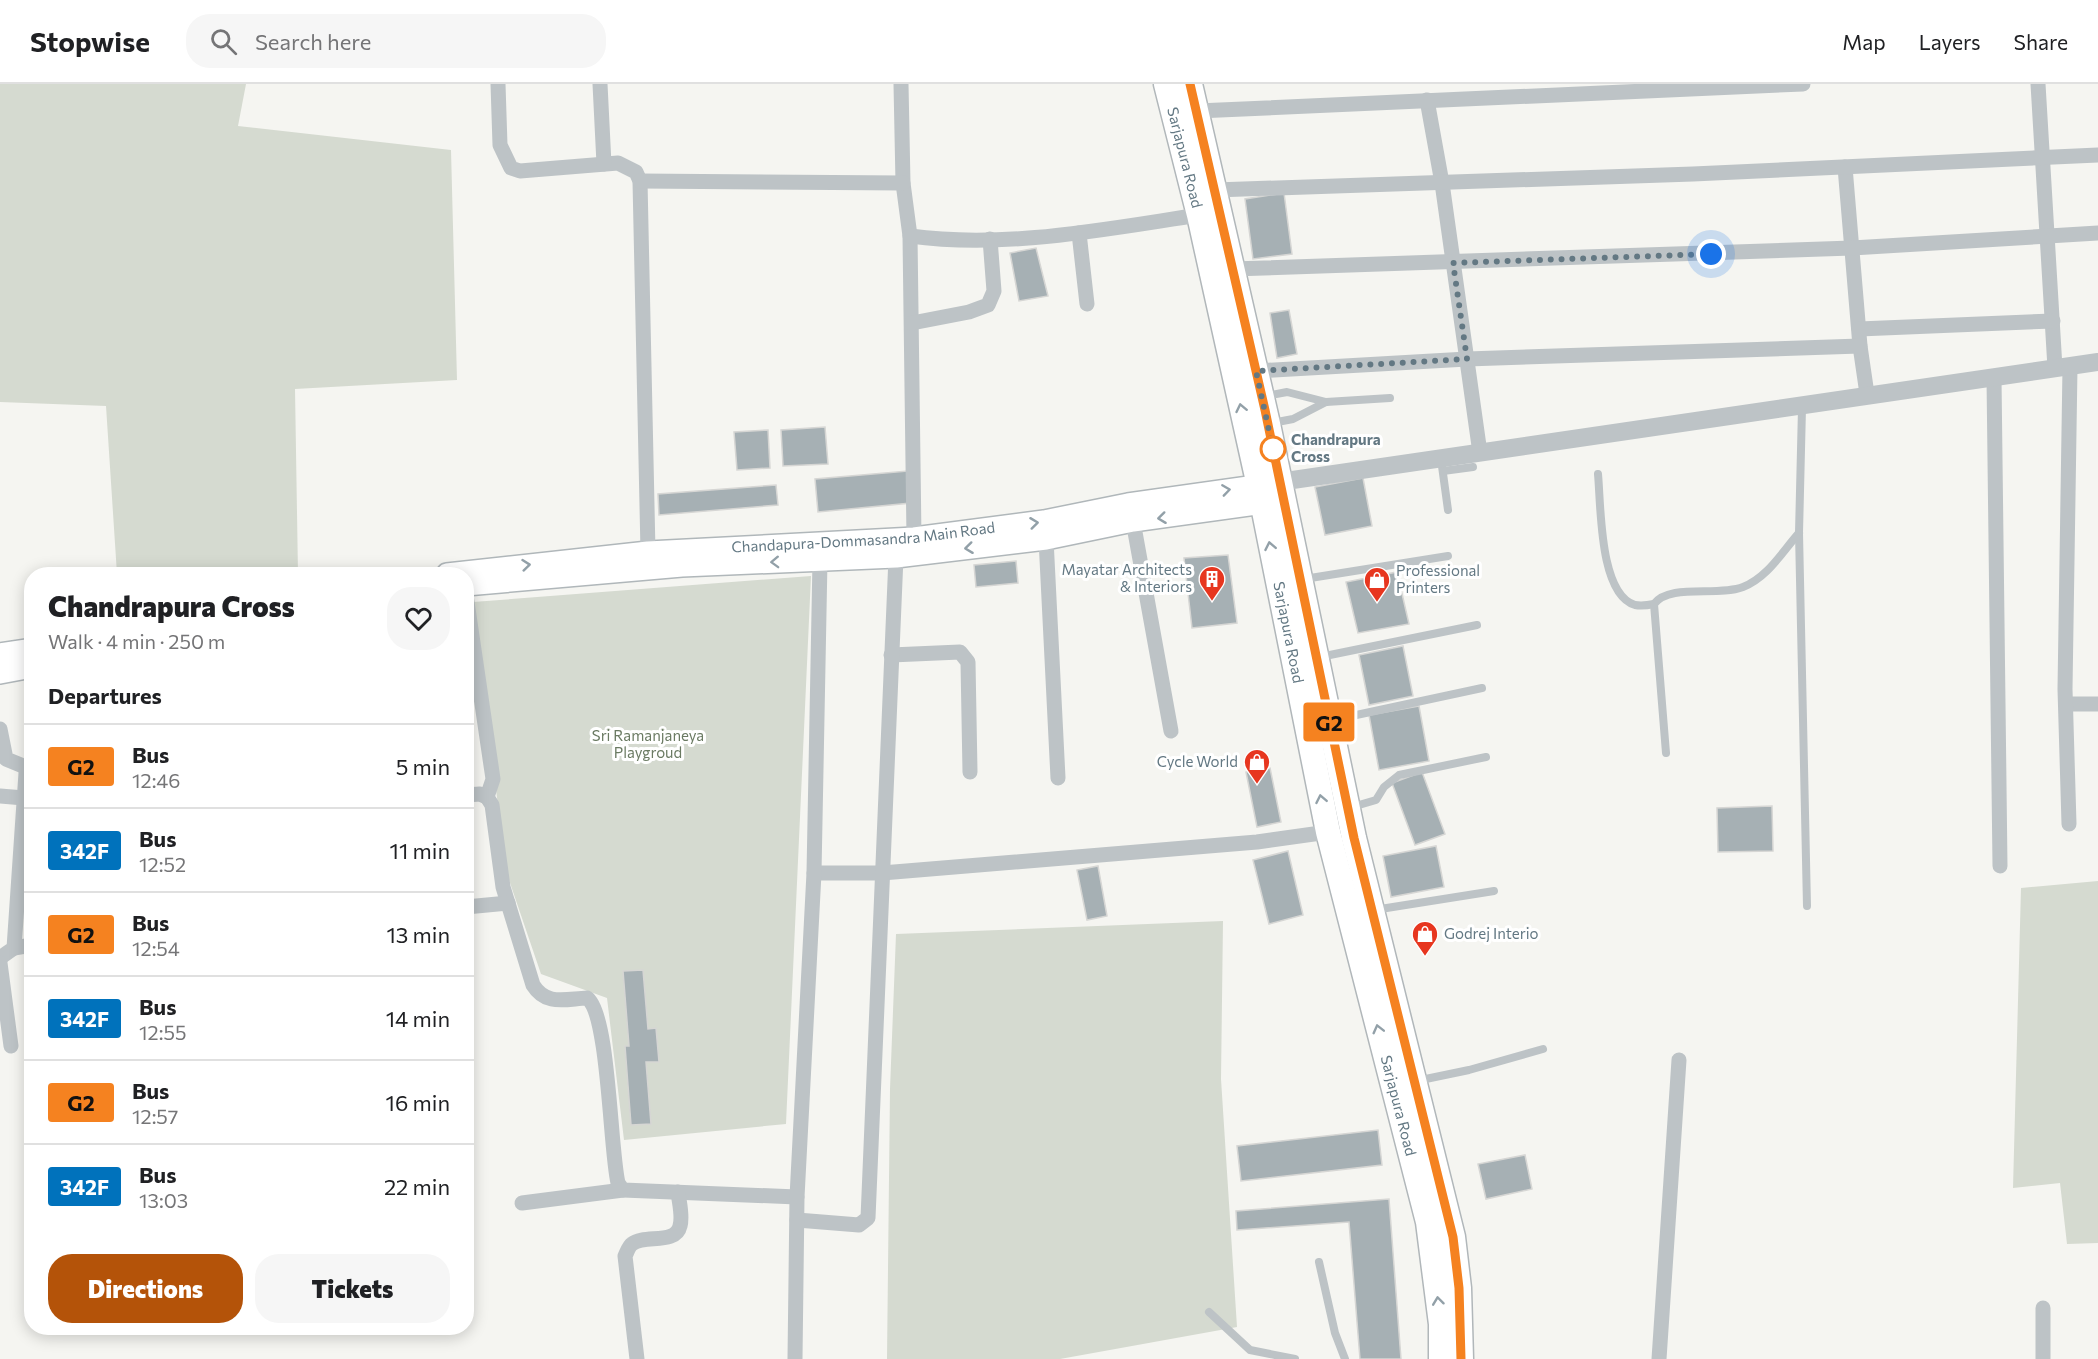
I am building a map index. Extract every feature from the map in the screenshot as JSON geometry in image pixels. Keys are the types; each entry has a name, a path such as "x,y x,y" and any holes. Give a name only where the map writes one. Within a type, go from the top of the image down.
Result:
{"main road":[{"name":"Sarjapura Road","path":"1166,84 1271,493 1299,580 1348,809 1453,1237 1459,1288 1461,1359"},
{"name":"Sarjapura Road","path":"1190,84 1268,424 1271,493 1328,832 1428,1222 1441,1324 1441,1359"},
{"name":"Chandapura-Dommasandra Main Road","path":"474,575 648,552 914,538 1044,521 1128,504 1271,493"},
{"name":"Chandapura-Dommasandra Main Road","path":"474,576 896,557 1046,539 1271,493"},
{"path":"0,654 24,650"},
{"path":"0,673 24,668"}],"street":[{"path":"498,84 500,145 511,168 520,171 618,163 636,172 640,181 648,552"},
{"path":"600,84 604,164"},
{"path":"901,84 903,183 910,236 914,538"},
{"path":"1197,111 1803,84"},
{"path":"2038,84 2053,321 2062,368 2069,824"},
{"path":"1427,100 1442,183 1467,359 1476,460"},
{"path":"1215,190 1442,183 2098,155"},
{"path":"1845,167 1860,346 1867,394"},
{"path":"640,181 903,183"},
{"path":"910,236 949,241 1080,233 1199,215"},
{"path":"1232,269 1852,248 2098,232"},
{"path":"1080,233 1087,304"},
{"path":"912,324 969,312 988,304 994,291 990,239"},
{"path":"1859,329 2053,321"},
{"path":"1256,371 1467,359 1860,346"},
{"path":"1271,493 1802,408 1867,394 2098,362"},
{"path":"1994,378 2000,866"},
{"path":"1133,521 1171,731"},
{"path":"1046,539 1058,778"},
{"path":"797,1220 859,1225 868,1218 896,557"},
{"path":"795,1359 797,1197 814,873 820,560"},
{"path":"474,650 493,779 487,797"},
{"path":"891,655 960,652 965,655 968,662 970,772"},
{"path":"2066,704 2098,704"},
{"path":"0,729 6,759 24,765"},
{"path":"474,794 487,797 492,805 503,887 533,985 538,994 549,1000 587,998 593,1004 603,1043 616,1175 623,1190"},
{"path":"0,796 24,798 14,948"},
{"path":"814,873 882,873 1257,842 1328,832"},
{"path":"474,906 508,903"},
{"path":"0,958 14,948 24,946"},
{"path":"0,963 11,1046"},
{"path":"1659,1359 1679,1060"},
{"path":"522,1203 623,1190 797,1197"},
{"path":"637,1359 625,1256 631,1244 637,1241 668,1237 677,1232 681,1226 678,1192"},
{"path":"2043,1308 2043,1359"}],"lane":[{"path":"1262,396 1287,392 1326,402 1390,398"},
{"path":"1268,424 1293,419 1326,402"},
{"path":"1802,408 1799,532 1807,906"},
{"path":"1442,465 1448,510"},
{"path":"1598,474 1606,566 1618,590 1628,600 1635,605 1654,604"},
{"path":"1666,753 1654,604 1660,597 1671,593 1724,592 1759,579 1799,532"},
{"path":"1299,580 1448,556"},
{"path":"1315,658 1477,626"},
{"path":"1329,721 1482,688"},
{"path":"1348,809 1376,800 1384,787 1399,775 1486,757"},
{"path":"1373,910 1494,891"},
{"path":"1415,1082 1469,1070 1543,1049"},
{"path":"1319,1262 1335,1334 1345,1359"},
{"path":"1209,1312 1250,1350 1294,1359"}],"green space":[{"path":"0,84 246,84 238,126 451,150 457,380 295,389 298,567 117,567 106,406 0,402"},
{"name":"Sri Ramanjaneya Playgroud","path":"811,576 786,1124 624,1140 607,998 541,974 506,871 474,602"},
{"path":"2098,881 2098,1243 2067,1244 2060,1183 2013,1188 2021,888"},
{"path":"1223,921 1221,1079 1237,1327 1060,1359 887,1359 890,1089 896,934"}],"building":[{"path":"1284,193 1292,254 1253,259 1245,199"},
{"path":"1036,248 1048,296 1019,301 1010,253"},
{"path":"1289,310 1297,354 1277,358 1270,313"},
{"path":"825,427 828,464 783,466 781,430"},
{"path":"768,430 770,468 737,470 734,432"},
{"path":"908,471 911,503 818,512 815,479"},
{"path":"1363,478 1372,526 1325,535 1315,487"},
{"path":"776,485 778,505 659,515 658,494"},
{"name":"Mayatar Architects & Interiors","path":"1228,555 1237,623 1192,628 1184,558"},
{"path":"1016,561 1018,583 976,587 974,565"},
{"name":"Professional Printers","path":"1397,572 1409,624 1358,633 1346,582"},
{"path":"1403,646 1413,696 1369,705 1359,655"},
{"path":"1419,706 1429,761 1379,770 1369,715"},
{"path":"1270,768 1281,822 1257,827 1246,772"},
{"path":"1422,772 1445,834 1415,845 1392,783"},
{"path":"1772,806 1773,851 1718,852 1717,808"},
{"path":"1436,846 1444,887 1391,897 1383,856"},
{"path":"1288,851 1303,915 1269,924 1253,860"},
{"path":"1098,866 1107,916 1087,920 1077,870"},
{"path":"643,970 648,1029 656,1028 659,1062 646,1062 651,1124 631,1125 625,1046 629,1046 623,971"},
{"path":"1378,1130 1382,1165 1241,1181 1237,1146"},
{"path":"1525,1155 1532,1189 1486,1199 1478,1164"},
{"path":"1389,1199 1401,1359 1360,1359 1349,1222 1237,1230 1236,1211"}],"bus line":[{"name":"G2","path":"1190,84 1265,410 1354,838 1453,1237 1459,1288 1461,1359"}],"place":[{"name":"Chandrapura Cross","path":"1273,449"},
{"name":"Mayatar Architects & Interiors","path":"1212,602"},
{"name":"Professional Printers","path":"1377,603"},
{"name":"Cycle World","path":"1257,785"},
{"name":"Godrej Interio","path":"1425,957"}],"route":[{"path":"1273,449 1256,371 1467,359 1453,263 1711,254"}]}
